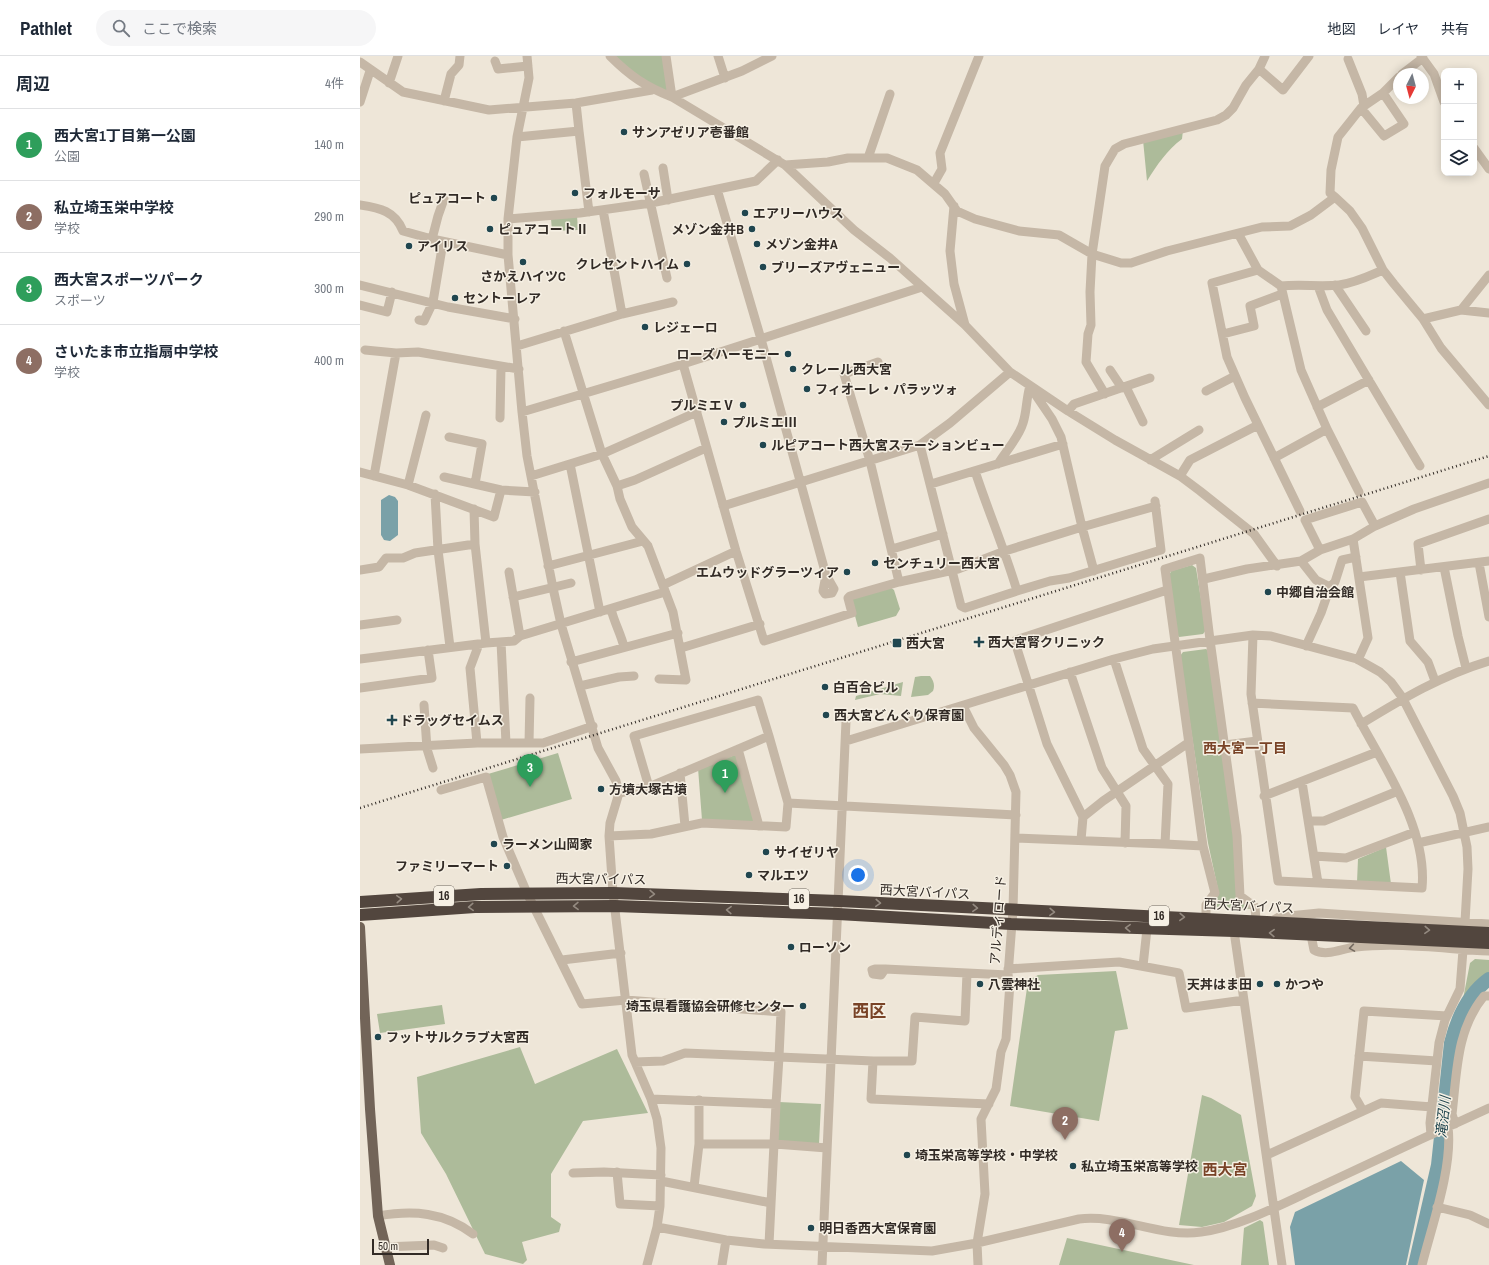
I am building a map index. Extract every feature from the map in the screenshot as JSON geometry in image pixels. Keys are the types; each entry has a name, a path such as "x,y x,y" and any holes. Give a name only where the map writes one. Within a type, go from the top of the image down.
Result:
{"highway":[{"name":"西大宮バイパス","path":"360,902 527,893 613,893 839,901 1256,920 1489,933"},
{"name":"西大宮バイパス","path":"360,915 475,907 615,906 838,914 1011,924 1234,931 1489,943"}],"main road":[{"path":"360,927 378,1216 384,1247 390,1265"}],"street":[{"path":"389,83 398,56"},
{"path":"444,101 450,74 459,65 460,56"},
{"path":"527,56 529,78 517,137 508,219 508,255 515,319 522,412 531,476 552,588 571,662 593,726 598,748 616,781 619,793 611,818 609,836 613,893 632,1055 651,1099 660,1136 660,1206 657,1227 647,1265"},
{"path":"610,56 630,75 652,90 672,98 782,162 854,230 890,258 965,325 1010,372 1068,411 1150,460 1180,476 1254,534 1276,566"},
{"path":"666,56 672,98"},
{"path":"718,56 724,78"},
{"path":"672,98 742,71 772,56"},
{"path":"934,183 942,169 940,152 980,56"},
{"path":"1105,394 1086,362 1088,334 1091,325 1090,292 1092,254 1107,159 1115,149 1124,144 1143,137 1217,120 1226,115 1259,69 1265,56"},
{"path":"1259,69 1283,90 1309,56"},
{"path":"1348,57 1362,94 1363,107 1384,136 1404,124 1383,93"},
{"path":"1409,68 1422,57 1434,74 1441,94"},
{"path":"495,61 498,69 528,66"},
{"path":"360,62 370,71 403,92 489,110 576,103 652,90"},
{"path":"360,102 370,71"},
{"path":"1393,82 1383,93 1363,107 1338,137 1331,170 1330,193 1350,211 1362,228 1383,270 1423,319 1441,348 1489,405"},
{"path":"868,158 890,94"},
{"path":"576,103 589,212"},
{"path":"517,137 579,131"},
{"path":"1477,152 1489,169"},
{"path":"508,219 589,212 668,200 756,181 782,162 887,158 917,170 934,183 957,211 975,219 1019,231 1059,234 1092,254 1111,261 1131,263 1167,251 1239,235 1262,227 1290,226 1311,214 1335,197"},
{"path":"663,168 668,200"},
{"path":"644,174 667,278"},
{"path":"717,189 761,339 826,575 834,589 850,596 899,582 952,571 980,562 1005,551 1082,528 1155,503 1161,550 1069,578 1050,581 965,608 961,606 952,571 931,484 920,445"},
{"path":"432,239 444,199"},
{"path":"360,205 378,208 393,214 403,231 444,242 508,255"},
{"path":"954,206 950,251 954,284 965,325"},
{"path":"603,210 622,314"},
{"path":"1239,235 1258,270 1281,290 1302,370 1327,429 1359,492"},
{"path":"420,320 424,321 433,302 444,242"},
{"path":"1258,270 1212,283 1227,357 1300,511"},
{"path":"1223,334 1254,326 1250,306 1281,290 1300,284 1318,286 1335,285 1356,281 1383,270"},
{"path":"1461,310 1489,275"},
{"path":"1335,285 1366,331"},
{"path":"360,286 392,292 448,307 515,319"},
{"path":"1318,286 1327,310 1420,466"},
{"path":"522,412 683,364 922,287"},
{"path":"360,305 387,312 392,292"},
{"path":"517,346 622,314 673,302"},
{"path":"1423,319 1461,310 1489,313"},
{"path":"564,331 602,454 617,486 620,499 632,526 642,541 648,546 673,612 686,680 659,679"},
{"path":"365,350 396,353 418,352 519,369"},
{"path":"374,476 396,353"},
{"path":"878,362 844,374 870,461 899,582"},
{"path":"683,364 736,551 760,624 764,641 852,613 848,598 850,596"},
{"path":"500,418 501,367"},
{"path":"1110,370 1124,388 1143,422"},
{"path":"723,506 920,445 950,423 1010,372"},
{"path":"1206,391 1235,376"},
{"path":"1068,411 1074,404 1150,378"},
{"path":"1317,407 1369,380"},
{"path":"1030,386 1052,419 1063,444 1082,528 1094,571"},
{"path":"998,464 1022,426 1025,414 1026,397 1030,386"},
{"path":"531,476 602,454 697,412"},
{"path":"408,485 426,415"},
{"path":"1180,476 1190,460 1258,425"},
{"path":"1274,458 1327,429"},
{"path":"1150,460 1199,430"},
{"path":"449,438 482,444 475,484"},
{"path":"931,484 1063,444"},
{"path":"617,486 635,480 706,448"},
{"path":"570,464 600,612"},
{"path":"975,470 987,508 1005,551 1017,591"},
{"path":"360,472 408,485 494,517 501,490"},
{"path":"444,477 501,490 535,492"},
{"path":"1204,579 1247,569 1276,566 1301,561 1320,550 1353,539 1375,526 1414,509 1489,483"},
{"path":"434,494 438,550 450,647"},
{"path":"1320,550 1305,520 1362,502 1375,526"},
{"path":"474,509 482,643 470,668 477,743"},
{"path":"1421,570 1418,544 1489,519"},
{"path":"892,549 943,534"},
{"path":"1353,539 1368,638 1358,660"},
{"path":"548,566 642,541"},
{"path":"360,570 379,567 386,558 403,558 415,553 475,544"},
{"path":"360,659 482,643 514,642 520,636 611,609 664,589 736,551"},
{"path":"1306,646 1330,587 1335,582 1342,560 1356,557"},
{"path":"1206,918 1206,905 1215,893 1204,846 1188,742 1165,569 1200,558 1238,836 1240,896 1255,907 1256,920"},
{"path":"1301,561 1316,580 1330,587"},
{"path":"1359,577 1489,561"},
{"path":"1479,563 1487,594 1489,617"},
{"path":"1444,567 1466,668"},
{"path":"509,572 520,636"},
{"path":"1400,572 1410,641 1428,662 1435,681"},
{"path":"513,597 571,583"},
{"path":"1081,840 1083,817 1047,744 1015,642 1016,640 1167,590"},
{"path":"611,609 615,624 622,636 624,647"},
{"path":"360,625 397,620"},
{"path":"681,648 760,624"},
{"path":"571,662 678,633"},
{"path":"1252,703 1353,708 1398,791 1414,832 1418,843 1424,873 1422,888 1278,881 1264,796 1252,703 1254,635"},
{"path":"846,741 964,706 1114,658 1210,640 1254,635 1271,636 1358,660 1380,672 1390,682 1402,699 1453,796 1465,832 1468,869 1465,922"},
{"path":"501,642 506,743"},
{"path":"360,688 432,678 428,650"},
{"path":"1114,658 1143,749 1168,784 1165,844"},
{"path":"1361,724 1435,681 1466,668 1489,661"},
{"path":"1070,672 1102,768 1126,806 1125,843"},
{"path":"580,686 619,677 634,676"},
{"path":"529,743 530,698"},
{"path":"609,836 651,834 702,823 786,827 788,803 758,700 634,736 649,787"},
{"path":"424,705 427,746 433,768"},
{"name":"アルディロード","path":"964,706 974,728 1004,765 1010,775 1016,792 1016,838 1013,910 1008,972 1010,984 1006,1038 1001,1052 996,1089 981,1119 985,1194 977,1243 978,1265"},
{"path":"822,1265 846,721"},
{"path":"360,749 477,743 542,743 593,726"},
{"path":"619,793 649,787 769,736"},
{"path":"1225,745 1257,741"},
{"path":"1083,817 1188,742"},
{"path":"738,749 759,826"},
{"path":"1264,796 1376,752"},
{"path":"680,773 685,826"},
{"path":"441,790 486,777 503,837 527,893 562,960 582,1004 626,1000 781,1012 769,1244"},
{"path":"1302,782 1318,883"},
{"path":"1309,821 1324,820 1398,791"},
{"path":"788,803 1016,814"},
{"path":"1418,843 1489,827"},
{"path":"1314,856 1346,858 1414,832"},
{"path":"1016,838 1204,846"},
{"path":"1272,921 1279,917 1319,913 1489,924"},
{"path":"1402,946 1404,918"},
{"path":"1143,966 1147,929"},
{"path":"1234,931 1282,1265"},
{"path":"1311,935 1314,950 1322,953 1355,947 1402,946 1489,951"},
{"path":"1432,1134 1432,1107 1439,1043 1461,985 1463,950"},
{"path":"562,960 620,953"},
{"path":"885,969 967,973 1008,972 1119,962 1179,973 1186,1008 1244,1000"},
{"path":"636,1062 663,1061 685,1053 873,1061 912,1061 915,1017 965,1020 967,973"},
{"path":"1422,1265 1445,1172 1450,1138 1449,1126 1452,1114 1462,1036 1468,1019 1477,1005 1484,996 1489,995"},
{"path":"1363,1111 1355,1097 1364,1011 1448,1016"},
{"path":"1359,1056 1437,1061"},
{"path":"873,1061 871,1099 989,1104"},
{"path":"651,1099 776,1104"},
{"path":"694,1187 699,1144 699,1100"},
{"path":"1267,1155 1381,1103 1432,1107"},
{"path":"657,1227 726,1240 769,1244 932,1251 977,1243 1092,1217 1104,1218 1165,1231 1200,1233 1218,1229 1274,1208 1489,1108"},
{"path":"699,1144 775,1144 827,1148"},
{"path":"617,1172 620,1204 660,1206"},
{"path":"573,1173 617,1172 661,1178 694,1187 771,1203"},
{"path":"1437,1207 1470,1215 1489,1224"},
{"path":"378,1216 400,1212 420,1212 439,1216 462,1226 472,1234"},
{"path":"722,1265 726,1240"},
{"path":"384,1247 434,1245 443,1248"}],"green space":[{"path":"612,56 664,56 671,95 653,87"},
{"path":"1183,130 1182,139 1167,153 1147,181 1143,140"},
{"path":"577,216 578,230 552,231 551,219"},
{"path":"1192,565 1196,568 1206,630 1203,634 1179,637 1176,633 1169,576 1171,571"},
{"path":"890,587 894,590 900,609 896,616 858,627 851,601 854,597"},
{"path":"1206,649 1209,651 1235,839 1237,897 1252,909 1209,907 1219,894 1208,843 1180,656 1183,652"},
{"path":"930,676 934,684 933,691 928,695 911,697 915,677"},
{"path":"903,682 901,696 880,694 855,700 856,696"},
{"path":"558,753 572,799 501,820 488,774"},
{"path":"735,755 739,755 756,822 702,820 698,768"},
{"path":"1386,847 1391,884 1357,882 1358,859"},
{"path":"1475,959 1489,960 1489,972 1463,999 1470,963"},
{"path":"1116,971 1128,1029 1115,1031 1099,1121 1010,1106 1028,981 1038,975"},
{"path":"442,1005 445,1024 380,1033 377,1014"},
{"path":"520,1047 535,1084 617,1049 648,1113 583,1121 551,1174 551,1217 561,1224 559,1232 522,1242 527,1260 523,1264 485,1254 446,1174 421,1133 417,1077"},
{"path":"1202,1095 1211,1098 1241,1115 1256,1196 1252,1206 1224,1222 1202,1227 1179,1225"},
{"path":"779,1102 821,1104 819,1144 777,1142"},
{"path":"1260,1220 1263,1222 1269,1265 1241,1265 1244,1228"},
{"path":"1067,1238 1194,1265 1059,1265"}],"water":[{"path":"389,495 395,497 398,501 398,535 390,541 384,540 381,535 381,500"},
{"path":"1401,1161 1424,1180 1406,1265 1295,1265 1290,1227 1295,1212"}],"waterway":[{"name":"滝沼川","path":"1415,1265 1438,1165 1451,1043 1464,1008 1475,992 1489,979"}],"railway":[{"path":"360,808 1489,456"}],"place":[{"name":"サンアゼリア壱番館","path":"624,132"},
{"name":"フォルモーサ","path":"575,193"},
{"name":"ピュアコート","path":"494,198"},
{"name":"エアリーハウス","path":"745,213"},
{"name":"ピュアコートⅡ","path":"490,229"},
{"name":"メゾン金井B","path":"752,229"},
{"name":"メゾン金井A","path":"757,244"},
{"name":"アイリス","path":"409,246"},
{"name":"さかえハイツC","path":"523,262"},
{"name":"クレセントハイム","path":"687,264"},
{"name":"ブリーズアヴェニュー","path":"763,267"},
{"name":"セントーレア","path":"455,298"},
{"name":"レジェーロ","path":"645,327"},
{"name":"ローズハーモニー","path":"788,354"},
{"name":"クレール西大宮","path":"793,369"},
{"name":"フィオーレ・パラッツォ","path":"807,389"},
{"name":"プルミエⅤ","path":"743,405"},
{"name":"プルミエⅢ","path":"724,422"},
{"name":"ルピアコート西大宮ステーションビュー","path":"763,445"},
{"name":"センチュリー西大宮","path":"875,563"},
{"name":"エムウッドグラーツィア","path":"847,572"},
{"name":"中郷自治会館","path":"1268,592"},
{"name":"西大宮腎クリニック","path":"979,642"},
{"name":"西大宮","path":"897,643"},
{"name":"白百合ビル","path":"825,687"},
{"name":"西大宮どんぐり保育園","path":"826,715"},
{"name":"ドラッグセイムス","path":"392,720"},
{"name":"西大宮スポーツパーク","path":"530,787"},
{"name":"方墳大塚古墳","path":"601,789"},
{"name":"西大宮1丁目第一公園","path":"725,793"},
{"name":"ラーメン山岡家","path":"494,844"},
{"name":"サイゼリヤ","path":"766,852"},
{"name":"ファミリーマート","path":"507,866"},
{"name":"マルエツ","path":"749,875"},
{"name":"ローソン","path":"791,947"},
{"name":"八雲神社","path":"980,984"},
{"name":"天丼はま田","path":"1260,984"},
{"name":"かつや","path":"1277,984"},
{"name":"埼玉県看護協会研修センター","path":"803,1006"},
{"name":"フットサルクラブ大宮西","path":"378,1037"},
{"name":"私立埼玉栄中学校","path":"1065,1140"},
{"name":"埼玉栄高等学校・中学校","path":"907,1155"},
{"name":"私立埼玉栄高等学校","path":"1073,1166"},
{"name":"明日香西大宮保育園","path":"811,1228"},
{"name":"さいたま市立指扇中学校","path":"1122,1252"}],"district":[{"name":"西大宮一丁目","path":"1245,748"},
{"name":"西区","path":"869,1010"},
{"name":"西大宮","path":"1225,1169"}]}
